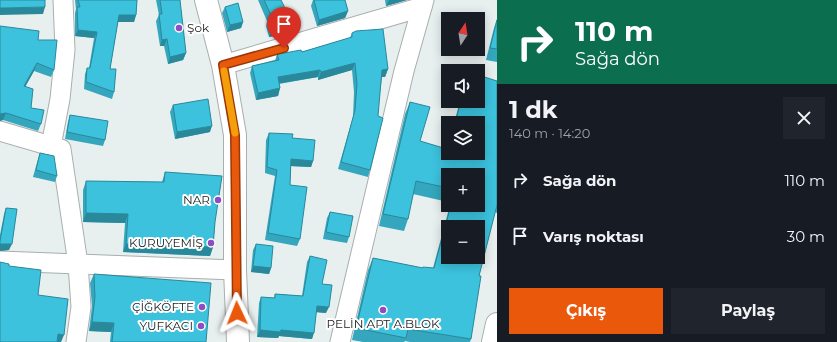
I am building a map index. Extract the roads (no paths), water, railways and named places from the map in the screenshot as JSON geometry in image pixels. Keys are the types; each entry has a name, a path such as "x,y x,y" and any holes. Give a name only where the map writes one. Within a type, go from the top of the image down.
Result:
{"street":[{"path":"51,146 60,99 65,50 63,0"},
{"path":"206,0 223,65 235,135 238,342"},
{"path":"223,65 423,4"},
{"path":"340,342 402,79 423,4"},
{"path":"0,131 61,149 78,264 81,307 76,342"},
{"path":"0,261 236,270"},
{"path":"493,342 497,324"}],"place":[{"name":"Şok","path":"179,28"},
{"name":"NAR","path":"218,200"},
{"name":"KURUYEMİŞ","path":"211,243"},
{"name":"ÇİĞKÖFTE","path":"202,307"},
{"name":"PELİN APT A.BLOK","path":"383,310"},
{"name":"YUFKACI","path":"201,326"}]}
